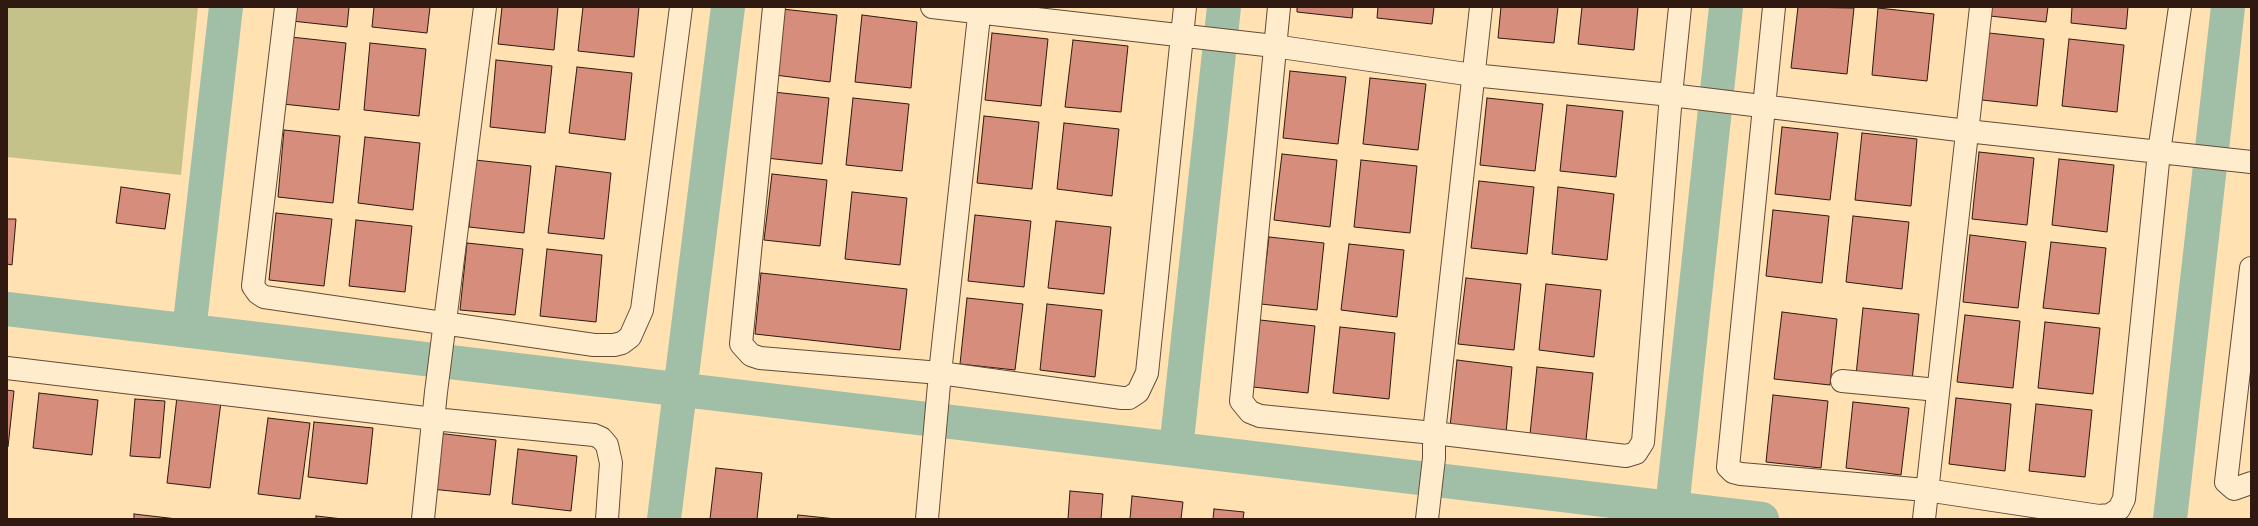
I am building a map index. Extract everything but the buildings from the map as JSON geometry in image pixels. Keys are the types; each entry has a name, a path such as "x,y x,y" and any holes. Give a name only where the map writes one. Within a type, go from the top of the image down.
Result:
{"street":[{"path":"286,7 254,288 264,297 444,335 594,345 614,345 622,343 630,337 642,310 681,7"},
{"path":"423,519 436,392 485,7"},
{"path":"774,7 741,344 751,355 760,358 940,373 1122,398 1129,398 1138,392 1147,373 1189,37 1185,7"},
{"path":"932,7 979,10 1189,37 1267,45 1473,75 1681,97 1967,131 2243,161"},
{"path":"1279,7 1267,45 1242,401 1250,412 1260,416 1434,433 1626,456 1636,453 1643,442 1681,97 1680,7"},
{"path":"1427,517 1434,458 1434,433 1481,7"},
{"path":"1774,7 1755,106 1728,467 1733,472 1740,474 1926,490 2099,516 2110,515 2119,509 2124,499 2159,152 2180,7"},
{"path":"1924,516 1981,7"},
{"path":"926,519 979,10"},
{"path":"2251,268 2226,482 2234,489 2251,483"},
{"path":"7,368 434,419 579,433 601,438 607,444 611,463 607,519"},
{"path":"1842,381 1938,390"}],"shaded area":[{"path":"7,7 198,7 181,175 7,157"}],"waterway":[{"path":"189,331 226,7"},
{"path":"664,519 728,7"},
{"path":"1176,449 1224,7"},
{"path":"1672,508 1726,7"},
{"path":"2170,519 2228,7"},
{"path":"7,309 1762,519"}]}
